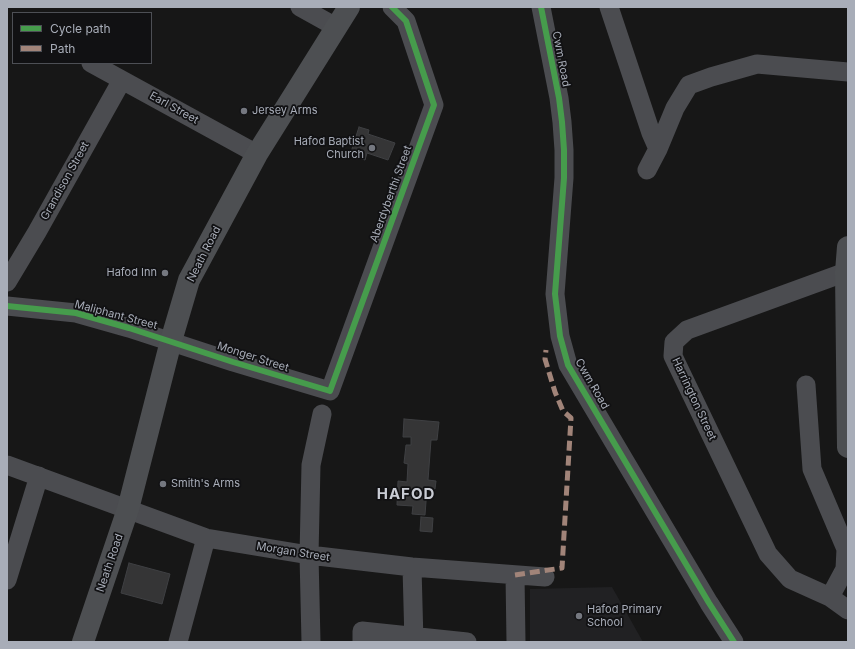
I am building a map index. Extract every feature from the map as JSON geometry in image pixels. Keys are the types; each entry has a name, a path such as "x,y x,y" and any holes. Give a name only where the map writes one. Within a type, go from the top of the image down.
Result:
{"main road":[{"name":"Neath Road","path":"83,642 128,509 171,341 189,280 257,154 349,7"},
{"path":"848,247 846,272 848,446"}],"street":[{"path":"300,7 336,27"},
{"name":"Aberdyberthi Street","path":"330,391 434,105 406,21 392,7"},
{"name":"Cwm Road","path":"541,7 559,98 562,122 564,178 555,294 560,336 568,365 709,603 734,642"},
{"path":"609,7 658,149"},
{"name":"Earl Street","path":"93,64 257,154"},
{"path":"647,170 658,149 675,108 689,85 757,64 848,72"},
{"name":"Grandison Street","path":"7,282 37,232 122,80"},
{"name":"Harrington Street","path":"846,272 688,330 674,342 673,356 768,554 790,579 830,597 848,610"},
{"name":"Maliphant Street","path":"7,306 76,313 171,341"},
{"name":"Monger Street","path":"171,341 330,391"},
{"path":"806,385 812,469 846,549 844,569 830,597"},
{"path":"311,642 309,555 311,465 322,414"},
{"name":"Morgan Street","path":"7,465 206,538 309,555 412,567 545,577"},
{"path":"7,580 46,479"},
{"path":"178,642 206,538"},
{"path":"412,567 413,639"},
{"path":"515,575 516,642"},
{"path":"362,642 362,631 413,639 466,642"}],"shaded area":[{"name":"Hafod Primary School","path":"612,587 643,642 530,642 530,589"}],"building":[{"name":"Hafod Baptist Church","path":"359,127 369,130 368,134 395,143 388,160 367,153 365,160 350,155"},
{"path":"404,419 439,422 437,440 431,440 428,480 436,481 435,489 427,488 425,515 412,514 413,506 397,505 398,481 407,482 408,464 404,463 406,445 411,445 411,437 403,437"},
{"path":"421,517 433,518 432,532 420,531"},
{"path":"129,563 170,574 162,604 121,593"}],"marked path":[{"path":"515,575 562,568 571,418 563,411 555,392 545,359 546,350"}],"cycle path":[{"path":"7,306 76,313 129,328 233,362 330,391 434,105 406,21 392,7"},
{"path":"541,7 559,98 562,122 564,178 555,294 560,336 568,365 709,603 734,642"}],"place":[{"name":"Jersey Arms","path":"244,111"},
{"name":"Hafod Baptist Church","path":"372,148"},
{"name":"Hafod Inn","path":"165,273"},
{"name":"Smith's Arms","path":"163,484"},
{"name":"Hafod Primary School","path":"579,616"}],"district":[{"name":"HAFOD","path":"406,494"}]}
